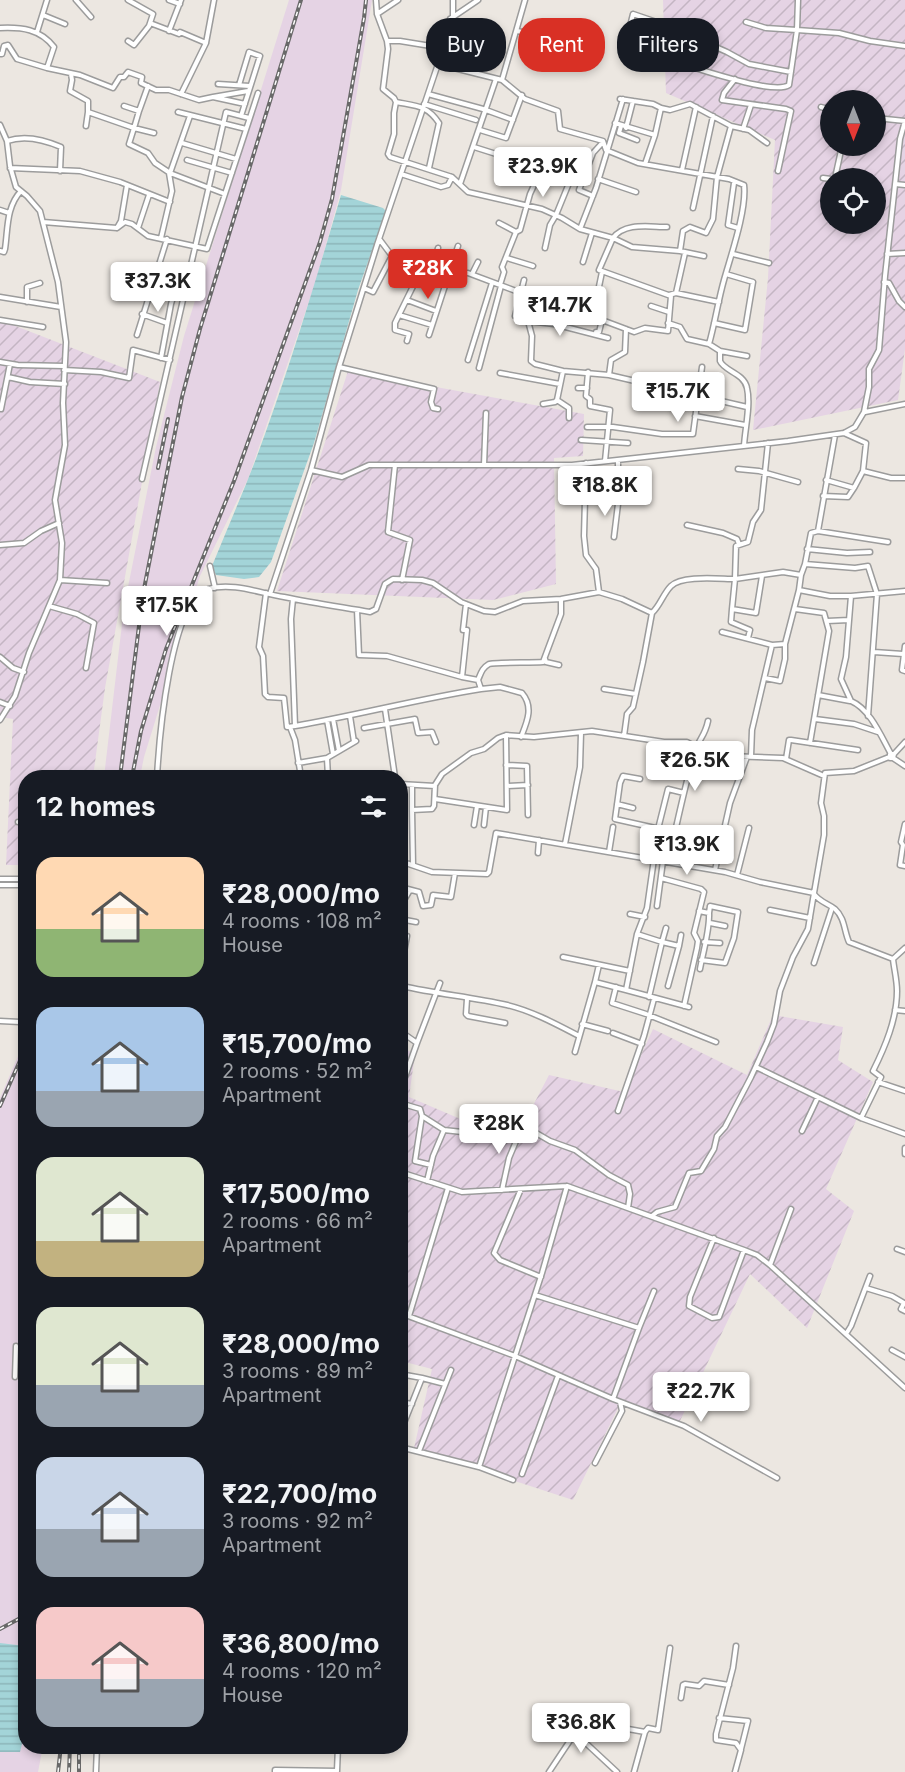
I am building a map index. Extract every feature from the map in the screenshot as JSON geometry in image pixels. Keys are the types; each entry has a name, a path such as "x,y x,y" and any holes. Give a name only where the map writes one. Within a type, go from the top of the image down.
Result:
{"street":[{"path":"37,32 47,0"},
{"path":"76,0 91,17"},
{"path":"128,0 153,14 150,23 134,45 128,41"},
{"path":"169,0 180,2 169,31"},
{"path":"181,94 206,43 214,0"},
{"path":"375,0 388,49 383,89 396,102 394,134 388,154 390,157 453,177 468,192 542,209 580,230 613,238 633,248 704,256"},
{"path":"377,14 398,0"},
{"path":"453,0 453,17"},
{"path":"453,17 478,0"},
{"path":"502,80 525,0"},
{"path":"710,72 757,86 784,88 789,85 797,30 798,0"},
{"path":"633,14 671,27 665,51 628,39 627,36 633,14"},
{"path":"43,15 65,24"},
{"path":"746,22 765,28 838,33 905,46"},
{"path":"150,23 206,43"},
{"path":"0,28 37,32 45,36 54,47 47,68"},
{"path":"387,41 426,45"},
{"path":"0,54 4,46 8,45 17,59 87,78 113,88 120,77 124,77 128,72 142,77 141,83 156,90 169,90 199,100 249,89"},
{"path":"719,48 749,64 791,72"},
{"path":"239,85 249,52 260,56 241,116"},
{"path":"435,72 339,367 311,470 268,594 259,647 263,656 265,694 268,697 284,698 287,727 385,709 405,702 437,698 454,693 507,688 522,693 528,701 529,710 522,737"},
{"path":"469,72 502,80 525,99 558,111 560,129 603,141"},
{"path":"71,74 70,91 88,100 86,126"},
{"path":"460,184 496,79"},
{"path":"735,79 724,93 722,100 790,111 778,171"},
{"path":"218,84 239,85 249,89"},
{"path":"147,86 129,144 148,153 155,164 169,173 225,194"},
{"path":"43,222 117,228 125,222 132,224 148,236 207,249 258,93"},
{"path":"428,94 513,120"},
{"path":"480,130 506,138 522,95"},
{"path":"213,97 253,108"},
{"path":"580,230 593,196 621,99 652,104 670,110 690,104 731,126 749,130 767,142"},
{"path":"633,101 624,127 619,133 637,140"},
{"path":"396,102 424,105 476,120"},
{"path":"424,105 439,123 429,168"},
{"path":"743,129 751,105"},
{"path":"124,106 139,111"},
{"path":"682,170 696,107"},
{"path":"645,164 661,108"},
{"path":"88,112 154,133"},
{"path":"178,112 246,129"},
{"path":"142,478 226,112 249,118"},
{"path":"161,238 172,191 169,173 182,143 190,116"},
{"path":"693,208 713,116"},
{"path":"311,470 342,477 369,465 586,463 844,433 855,427 864,412 869,387 869,369 879,350 900,139 905,121 886,119"},
{"path":"615,123 655,135"},
{"path":"0,125 7,141 10,168 16,187 40,211 58,282 66,342 63,403 65,446 55,500 62,543 60,580 10,706 1,719"},
{"path":"676,293 683,252 683,231 690,227 706,233 711,225 717,177 731,126"},
{"path":"7,141 26,138 61,147 60,171"},
{"path":"603,141 606,150 638,163 717,177 745,186 733,254 709,344"},
{"path":"593,196 579,190 593,153 603,141"},
{"path":"182,143 236,159"},
{"path":"474,147 512,159"},
{"path":"187,160 232,173"},
{"path":"545,248 548,229 576,166"},
{"path":"10,168 30,167 80,171 127,185 170,202"},
{"path":"401,174 441,187 448,185 453,177"},
{"path":"598,179 636,192"},
{"path":"479,368 501,286 504,272 502,267 516,232 520,230 532,185 536,181"},
{"path":"733,182 735,184 728,225 738,228"},
{"path":"895,184 905,185"},
{"path":"117,228 121,221 127,185"},
{"path":"0,251 4,252 9,213 21,191"},
{"path":"138,228 149,195"},
{"path":"0,210 9,213"},
{"path":"499,223 516,232"},
{"path":"667,227 625,228 618,231 599,270 602,272 596,301 602,320 638,332 649,328 668,332 669,295"},
{"path":"584,262 592,233"},
{"path":"136,335 166,239"},
{"path":"379,239 392,256 403,265 432,272 472,274 532,297 547,298"},
{"path":"429,335 458,246"},
{"path":"432,272 438,248"},
{"path":"887,254 905,253"},
{"path":"733,254 769,263"},
{"path":"364,288 373,292 392,256"},
{"path":"507,258 533,266"},
{"path":"472,274 478,262"},
{"path":"158,268 170,272 176,276 178,281 171,304 161,358"},
{"path":"407,341 408,334 394,329 421,270"},
{"path":"602,272 669,295 676,293 719,302"},
{"path":"714,323 745,330 753,282 726,274"},
{"path":"524,280 515,316 608,338"},
{"path":"884,282 889,283 905,307"},
{"path":"27,302 27,286 40,283"},
{"path":"468,360 492,283"},
{"path":"0,297 61,307"},
{"path":"532,297 529,320 532,336 531,361 535,364 563,371 609,375 747,407"},
{"path":"407,300 436,311"},
{"path":"651,306 669,312"},
{"path":"142,314 167,323"},
{"path":"399,315 432,325"},
{"path":"0,320 43,327"},
{"path":"594,334 599,332 602,320"},
{"path":"668,323 680,327 687,339 709,344 720,351 747,356"},
{"path":"609,375 611,360 625,352 626,329"},
{"path":"0,362 101,372 129,378 133,350 170,360"},
{"path":"720,351 720,361 747,385 744,446"},
{"path":"1,410 10,364"},
{"path":"339,367 434,389 431,402 433,408 438,409"},
{"path":"587,427 662,434 693,434 702,367"},
{"path":"557,400 563,371"},
{"path":"588,372 586,396 590,399 591,407 610,409 605,461"},
{"path":"500,373 560,384"},
{"path":"8,377 30,382 65,384"},
{"path":"578,388 587,388"},
{"path":"543,404 557,400"},
{"path":"557,400 569,408 568,418"},
{"path":"864,412 905,404"},
{"path":"484,465 486,413"},
{"path":"696,417 745,425"},
{"path":"823,496 848,497 863,471 866,443 844,433"},
{"path":"818,531 835,434"},
{"path":"581,440 628,443"},
{"path":"748,638 750,630 731,622 736,546 748,542 753,522 759,514 768,443"},
{"path":"614,537 618,504 618,459"},
{"path":"586,463 584,536 586,555 596,569 598,592"},
{"path":"395,465 388,532 410,540 402,580"},
{"path":"738,469 798,482"},
{"path":"863,471 891,478 905,478"},
{"path":"826,480 854,488"},
{"path":"0,545 24,543 58,523"},
{"path":"687,525 733,537 739,544"},
{"path":"764,678 780,681 785,659 785,644 805,564 809,534 818,531 888,542"},
{"path":"807,549 848,553 870,552"},
{"path":"805,564 855,568 868,566 877,594 868,716"},
{"path":"210,566 215,588"},
{"path":"624,736 627,714 633,707 636,694 651,613 663,600 671,585 704,578 735,579 783,572 801,575"},
{"path":"732,609 756,613 762,576"},
{"path":"157,770 158,748 170,666 187,608 205,590 246,588 292,599 370,612 376,609 385,584 393,579 422,580 433,583 466,604 484,611 495,612 523,601 598,592 622,599 651,613"},
{"path":"60,580 107,583"},
{"path":"799,590 830,596 905,591"},
{"path":"851,596 846,657 841,679 851,701"},
{"path":"481,689 478,680 482,670 490,663 543,662 561,614 561,598"},
{"path":"292,599 292,726 300,770"},
{"path":"462,677 467,630 463,630 466,604"},
{"path":"49,606 77,614 94,623 86,668"},
{"path":"795,609 824,613 827,621 828,643 810,743"},
{"path":"357,610 359,655 387,656 478,680"},
{"path":"827,621 849,620"},
{"path":"722,632 772,645 785,644"},
{"path":"715,870 730,803 749,756 752,730 772,645"},
{"path":"905,646 902,670 905,671"},
{"path":"874,652 903,654"},
{"path":"0,657 13,668 24,672"},
{"path":"544,660 559,665"},
{"path":"604,689 636,694"},
{"path":"818,695 856,703 868,716 892,756 905,766"},
{"path":"0,702 10,706"},
{"path":"385,709 394,770"},
{"path":"298,763 327,758 355,741 350,716"},
{"path":"333,719 339,751"},
{"path":"814,719 854,724 878,732"},
{"path":"327,720 333,754"},
{"path":"364,728 415,720 418,733 432,732 436,742"},
{"path":"657,906 665,861 696,747 705,734 708,721"},
{"path":"412,810 432,809 435,786 442,774 468,755 484,749 506,735 558,736 592,731 664,742 687,742 696,747 728,756 786,759 824,776"},
{"path":"565,844 580,767 581,732"},
{"path":"435,799 507,810 506,735"},
{"path":"786,759 789,740 858,750"},
{"path":"652,1216 657,1212 675,1208 688,1173 700,1170 714,1149 717,1136 725,1127 756,1067 774,1024 780,991 793,957 808,929 824,835 821,803 825,773 854,771 892,756 905,742"},
{"path":"327,758 328,770"},
{"path":"506,765 527,766 528,815"},
{"path":"640,779 623,776 615,819 673,832"},
{"path":"408,785 435,786"},
{"path":"412,785 413,865"},
{"path":"507,786 528,785"},
{"path":"658,829 668,789 684,793"},
{"path":"617,804 633,808"},
{"path":"474,825 477,806"},
{"path":"484,825 486,807"},
{"path":"905,824 900,865 905,866"},
{"path":"609,852 613,826"},
{"path":"737,875 749,828"},
{"path":"408,863 432,872 487,874 496,833 715,870 814,893 843,920 849,942 893,958"},
{"path":"538,853 539,840"},
{"path":"626,990 637,934 645,917 654,859"},
{"path":"408,894 410,890 419,892 423,906 431,905 433,895 451,897 455,873"},
{"path":"595,982 686,1007 698,941 693,936 703,890 661,878"},
{"path":"0,879 18,879"},
{"path":"0,885 18,885"},
{"path":"700,969 701,960 704,942 710,923 710,906 738,912 734,938 725,963 701,960"},
{"path":"814,963 832,908"},
{"path":"699,910 709,913"},
{"path":"770,910 810,918"},
{"path":"630,914 645,917"},
{"path":"408,920 416,922"},
{"path":"710,923 726,926"},
{"path":"618,1111 642,1044 666,928"},
{"path":"637,934 679,946"},
{"path":"668,986 681,935"},
{"path":"704,942 720,943"},
{"path":"893,958 905,948"},
{"path":"563,957 630,971"},
{"path":"861,1118 881,1077 873,1071 889,1034 895,1010 897,991 893,958"},
{"path":"575,1052 599,965"},
{"path":"408,1068 440,983"},
{"path":"408,987 509,1006 548,1020 579,1036"},
{"path":"616,987 612,1003 716,1042"},
{"path":"467,999 466,1014 468,1016 505,1023"},
{"path":"895,1010 905,1011"},
{"path":"0,1021 18,1022"},
{"path":"582,1024 608,1031"},
{"path":"613,1033 642,1044"},
{"path":"408,1037 417,1043"},
{"path":"756,1067 861,1118 905,1134"},
{"path":"878,1082 905,1091"},
{"path":"802,1131 818,1097"},
{"path":"408,1105 420,1109 422,1116 415,1161 431,1165"},
{"path":"422,1116 444,1130 462,1132 472,1124 494,1117 522,1126 550,1141 575,1150 609,1175 628,1185 630,1194 628,1208"},
{"path":"502,1190 509,1158 522,1126"},
{"path":"427,1181 444,1130"},
{"path":"905,1148 905,1154"},
{"path":"408,1175 462,1192 567,1186 757,1255 905,1388"},
{"path":"478,1467 541,1277 567,1186"},
{"path":"448,1188 409,1316 515,1356 620,1402 684,1426 777,1478"},
{"path":"521,1189 494,1254 500,1260 541,1277"},
{"path":"770,1265 791,1209"},
{"path":"714,1238 690,1297 689,1306 712,1318 718,1317 744,1250"},
{"path":"897,1249 905,1252"},
{"path":"846,1334 870,1276"},
{"path":"866,1288 892,1296 904,1303 901,1310 905,1311"},
{"path":"613,1399 654,1291"},
{"path":"535,1295 639,1328"},
{"path":"15,1377 16,1346"},
{"path":"892,1350 905,1357"},
{"path":"419,1451 451,1370"},
{"path":"408,1375 445,1384"},
{"path":"522,1474 558,1376"},
{"path":"408,1414 422,1378"},
{"path":"595,1463 622,1411 620,1402"},
{"path":"408,1403 412,1404"},
{"path":"408,1449 478,1467 513,1480"},
{"path":"736,1646 716,1740 736,1743 741,1750"},
{"path":"634,1772 645,1732 648,1728 658,1730 670,1648"},
{"path":"681,1698 685,1684 699,1686 704,1681 729,1685"},
{"path":"719,1718 748,1721 735,1772"},
{"path":"600,1724 645,1732"},
{"path":"549,1772 575,1733 617,1772"},
{"path":"96,1772 97,1754"},
{"path":"275,1772 275,1770 337,1771 338,1754"}],"shaded area":[{"path":"289,0 372,0 341,190 316,281 248,479 200,576 141,770 105,770 124,607 156,447 184,336"},
{"path":"663,0 905,0 905,349 898,400 753,430 768,278 775,140 666,93 665,72 719,72 719,18 664,18"},
{"path":"0,320 160,382 105,688 94,770 18,770 18,865 6,865 13,719 0,717"},
{"path":"348,371 584,414 583,456 554,458 556,584 493,600 277,591"},
{"path":"773,1015 843,1027 838,1060 873,1082 826,1189 854,1211 807,1328 750,1274 678,1425 621,1402 573,1500 414,1448 432,1369 408,1363 408,1051 415,1054 409,1097 514,1142 549,1075 624,1092 653,1029 747,1075"},
{"path":"18,1056 18,1754 41,1754 38,1772 0,1772 0,1098"}],"water":[{"path":"341,195 383,208 386,211 358,290 314,443 271,562 259,577 244,579 216,575 212,566 269,424"},
{"path":"0,1643 18,1645 18,1752 0,1752"}],"railway":[{"path":"121,770 143,594 182,397 200,329 301,0"},
{"path":"133,770 141,731 166,649 234,481 320,242 332,199 366,0"},
{"path":"158,468 168,419"},
{"path":"0,1106 18,1065"},
{"path":"0,1629 18,1619"},
{"path":"58,1772 60,1754"},
{"path":"69,1772 70,1754"},
{"path":"79,1754 79,1772"}]}
